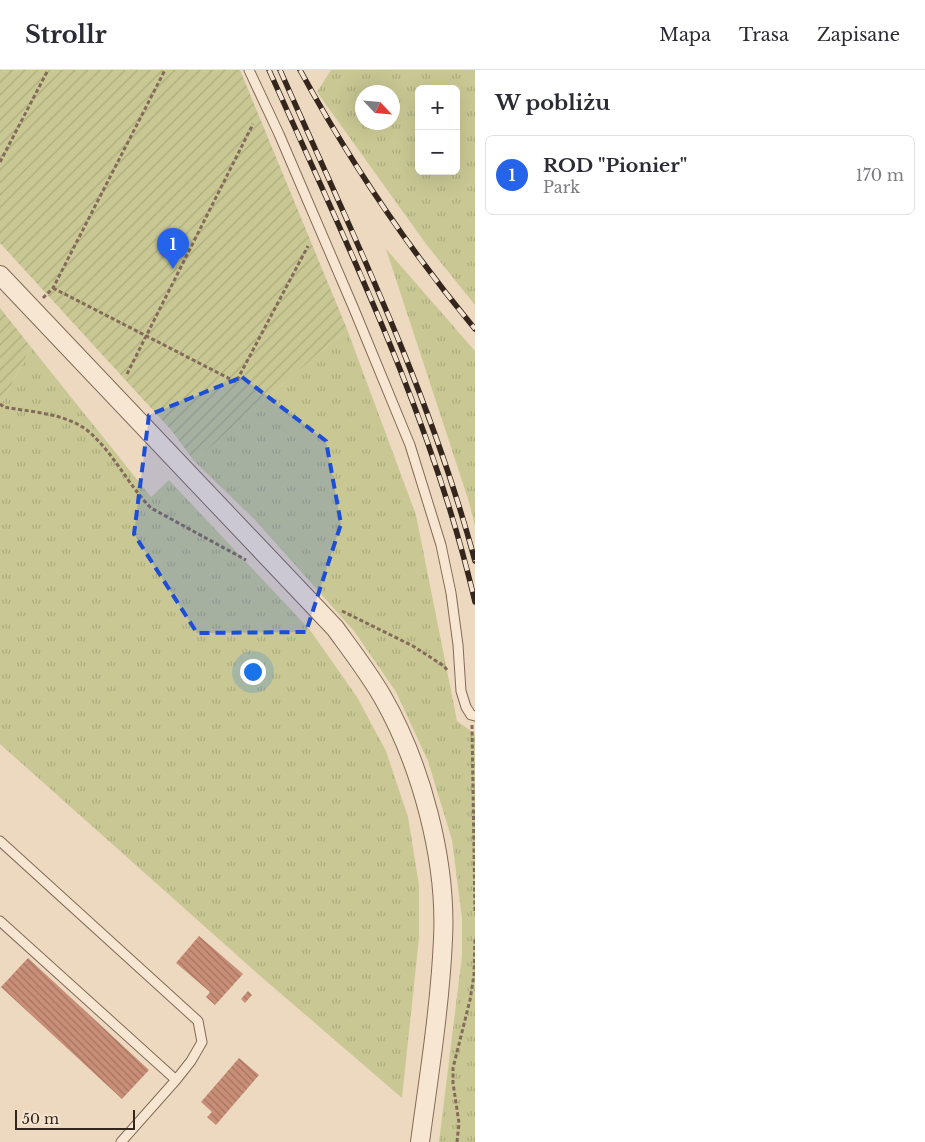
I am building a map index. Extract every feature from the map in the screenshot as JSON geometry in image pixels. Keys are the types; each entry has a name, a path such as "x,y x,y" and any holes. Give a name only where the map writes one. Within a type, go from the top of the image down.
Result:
{"street":[{"path":"0,275 335,628 372,679 397,724 417,776 442,881 444,938 420,1142"}],"lane":[{"path":"249,70 279,134 410,445 441,545 451,592 462,691 466,707 473,715"},
{"path":"0,841 198,1021 202,1042 191,1061 122,1142"},
{"path":"0,920 176,1080"}],"path":[{"path":"0,162 48,70"},
{"path":"165,70 53,288 236,382 308,246"},
{"path":"127,374 253,124"},
{"path":"473,715 475,913"},
{"path":"457,1142 459,1122 453,1083 453,1068 470,1000 474,975 475,938"}],"highlighted area":[{"path":"242,377 326,441 341,524 306,632 197,633 134,534 149,415"}],"green space":[{"path":"0,70 240,70 347,329 194,461 172,431 0,243"},
{"path":"331,70 475,70 475,305 426,244 317,92"},
{"path":"386,249 475,351 475,526 469,502"},
{"path":"0,308 31,347 0,406"},
{"path":"347,329 416,515 457,721 475,734 475,1142 439,1142 462,956 462,918 452,840 428,761 396,692 354,631 253,518 194,461"},
{"path":"31,347 151,497 169,480 310,630 357,697 386,751 408,817 419,885 419,938 402,1098 258,974 0,744 0,406"}],"building":[{"path":"199,936 243,974 215,1005 206,997 210,992 176,963"},
{"path":"28,958 149,1070 122,1099 1,987"},
{"path":"248,991 252,995 245,1003 241,999"},
{"path":"239,1058 259,1075 216,1125 207,1117 212,1112 201,1102"}],"railway":[{"path":"269,70 357,266 411,398 436,465 457,533 475,602"},
{"path":"280,70 361,251 412,373 456,497 475,561"},
{"path":"300,70 339,138 381,204 426,267 475,329"}],"place":[{"name":"ROD \"Pionier\"","path":"173,269"}]}
